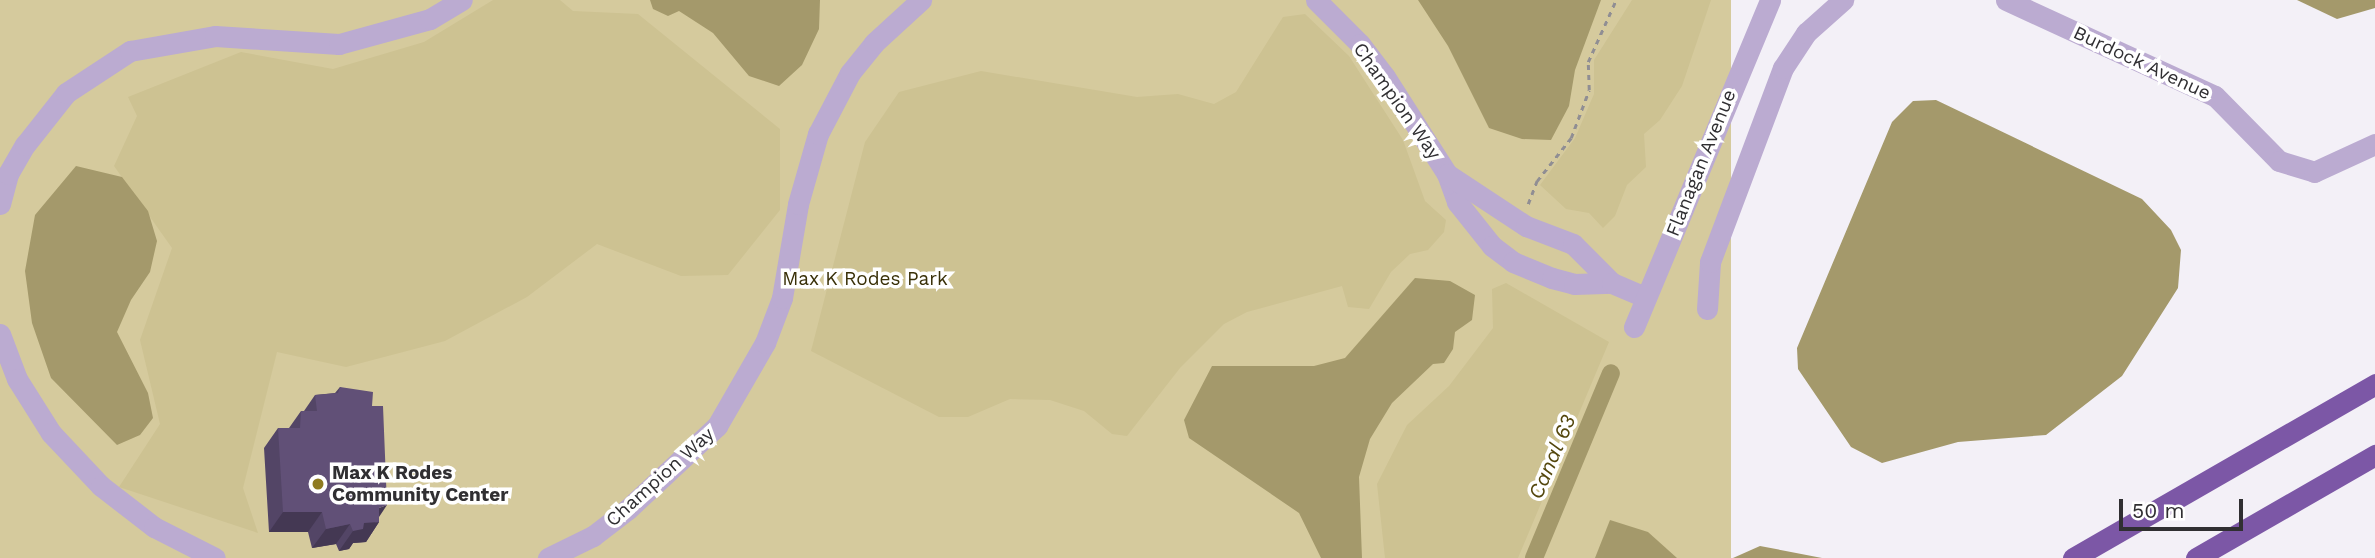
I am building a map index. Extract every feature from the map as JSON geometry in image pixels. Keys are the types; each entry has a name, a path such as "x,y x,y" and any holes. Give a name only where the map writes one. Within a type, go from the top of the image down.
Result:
{"highway":[{"path":"2073,558 2375,384"},
{"path":"2196,558 2375,455"}],"street":[{"path":"0,204 8,174 25,145 66,93 130,51 215,36 339,44 430,19 462,0"},
{"name":"Champion Way","path":"548,558 593,536 628,509 717,426 765,343 782,298 798,204 818,134 850,74 874,43 921,0"},
{"name":"Champion Way","path":"1316,0 1360,44 1447,174 1457,202 1475,229 1513,262 1574,284 1612,283"},
{"name":"Flanagan Avenue","path":"1634,327 1770,0"},
{"path":"1707,309 1710,262 1783,68 1806,33 1843,0"},
{"name":"Burdock Avenue","path":"2006,0 2215,96 2279,161 2314,172 2375,144"},
{"name":"Champion Way","path":"1447,174 1520,222 1573,244 1612,283 1645,298"},
{"path":"0,334 18,379 51,433 101,486 154,527 215,558"}],"path":[{"path":"1520,222 1537,181 1571,138 1589,90 1588,62 1616,0"}],"green space":[{"name":"Max K Rodes Park","path":"0,0 1731,0 1731,558 0,558"},
{"path":"493,0 560,0 573,11 638,14 780,129 780,210 728,275 681,276 597,244 527,297 445,341 346,367 277,352 243,488 258,533 119,487 160,424 140,340 172,248 114,166 137,116 128,97 241,52 333,69 424,42"},
{"path":"1632,0 1711,0 1682,86 1660,120 1644,134 1646,167 1627,185 1615,216 1603,228 1589,213 1566,209 1540,185 1575,138 1594,94 1594,60"},
{"path":"1305,14 1349,56 1403,140 1425,201 1446,220 1444,232 1428,250 1410,254 1391,272 1369,309 1348,307 1342,286 1247,312 1224,324 1180,368 1127,436 1112,434 1084,411 1050,400 1010,399 968,417 939,417 811,351 865,142 899,92 981,71 1137,97 1178,94 1214,104 1236,92 1283,17"},
{"path":"1506,283 1609,342 1518,558 1385,558 1377,484 1407,425 1449,386 1493,328 1492,289"}],"shaded area":[{"path":"650,0 820,0 819,29 802,65 779,86 749,76 713,33 679,11 668,16 653,9"},
{"path":"1418,0 1601,0 1575,70 1569,106 1551,140 1522,139 1489,128 1448,46"},
{"path":"2297,0 2375,0 2375,8 2337,19"},
{"path":"1936,100 2142,199 2171,230 2181,250 2178,288 2122,376 2046,435 1958,442 1882,463 1851,447 1798,369 1797,348 1892,122 1913,101"},
{"path":"76,166 122,177 148,211 157,241 150,272 131,300 117,332 148,393 153,418 140,435 117,445 51,378 32,323 25,271 35,215"},
{"path":"1415,278 1450,281 1475,295 1472,320 1455,332 1453,349 1444,363 1433,364 1392,403 1370,439 1359,477 1362,558 1321,558 1299,513 1189,438 1184,420 1212,366 1314,366 1345,358"},
{"path":"1610,520 1648,532 1677,558 1595,558"},
{"path":"1760,546 1822,558 1733,558"}],"building":[{"name":"Max K Rodes Community Center","path":"340,387 373,392 372,406 383,406 387,505 379,508 379,522 364,523 363,529 353,531 350,524 326,529 322,512 283,512 278,428 300,428 301,411 317,411 315,395 338,393"}],"waterway":[{"name":"Canal 63","path":"1534,558 1611,373"}],"place":[{"name":"Max K Rodes Community Center","path":"318,484"}]}
